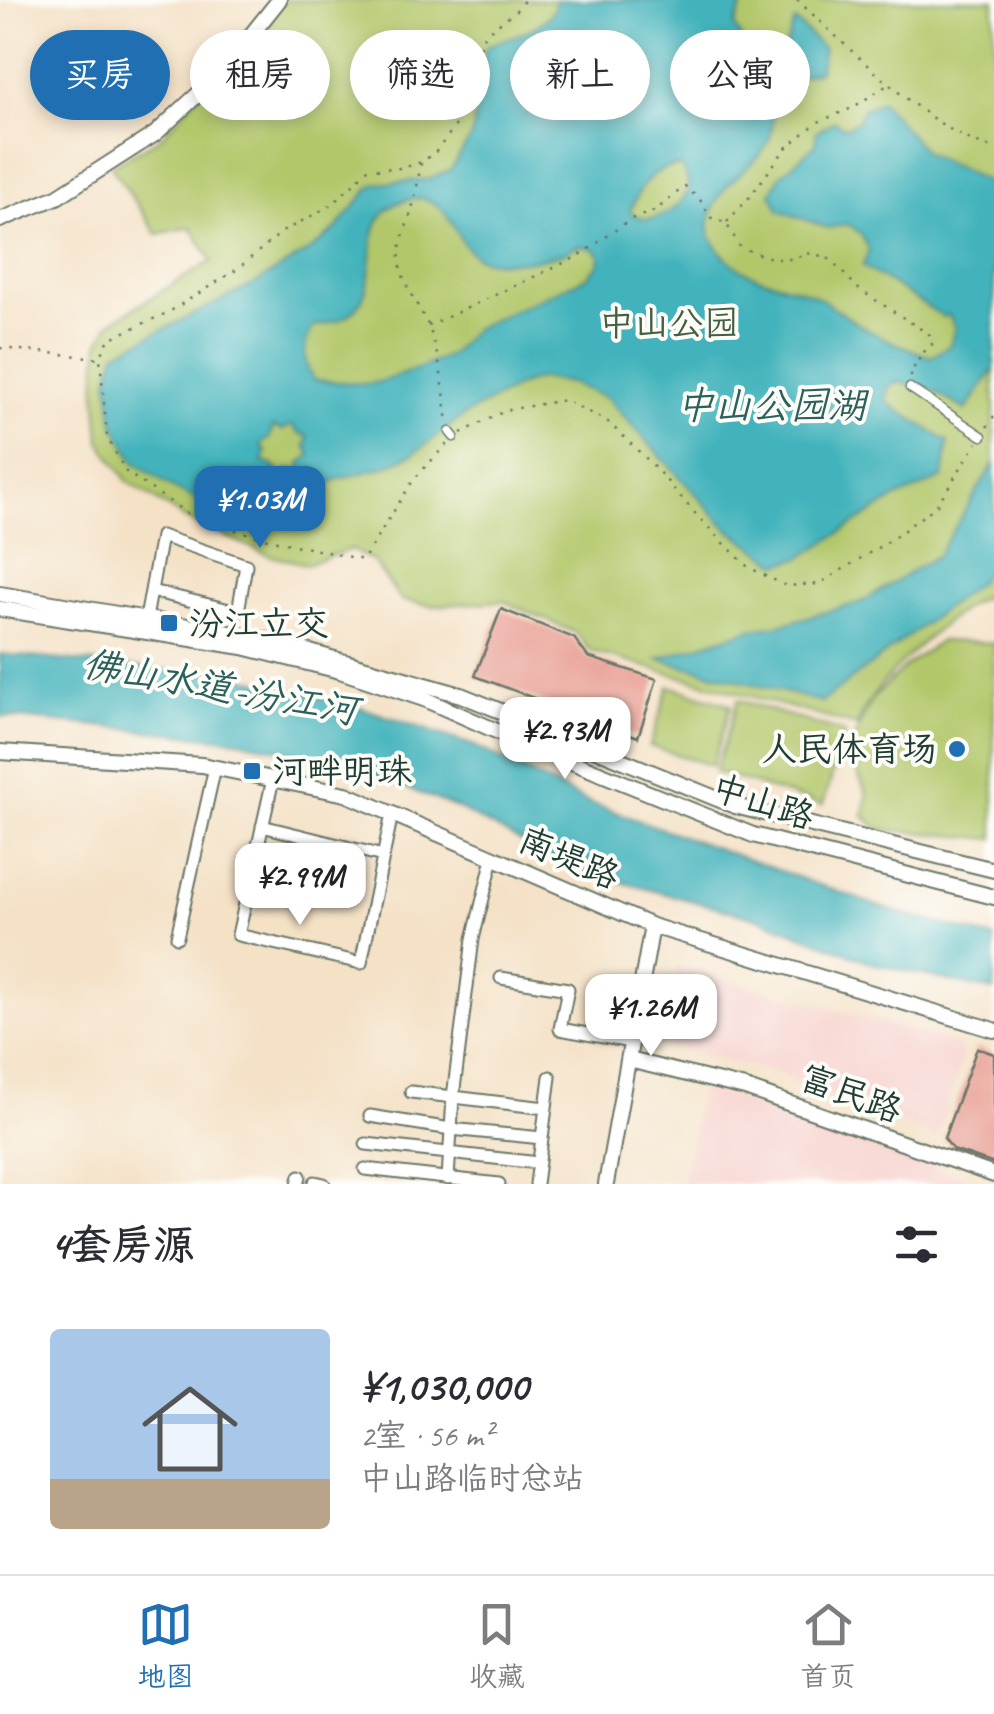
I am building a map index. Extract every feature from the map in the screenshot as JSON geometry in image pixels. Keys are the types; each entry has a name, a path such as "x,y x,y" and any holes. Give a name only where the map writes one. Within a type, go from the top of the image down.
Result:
{"street":[{"path":"0,220 56,197 154,134 220,74 279,0"},
{"path":"910,388 982,436"},
{"path":"144,626 161,536 246,566 238,612 151,590"},
{"name":"中山路","path":"0,594 340,671 424,699 754,835 994,897"},
{"name":"中山路","path":"0,608 264,639 462,694 735,806 994,870"},
{"name":"南堤路","path":"0,752 202,765 346,794 652,926 994,1030"},
{"path":"177,937 215,768"},
{"path":"273,780 238,935 361,963 392,814"},
{"path":"262,826 383,856"},
{"path":"448,1179 473,939 493,858"},
{"path":"606,1184 652,926"},
{"path":"502,978 568,988 560,1030 632,1042"},
{"name":"富民路","path":"628,1060 745,1088 994,1176"},
{"path":"536,1184 550,1077"},
{"path":"410,1092 546,1108"},
{"path":"370,1116 542,1138"},
{"path":"366,1144 539,1162"},
{"path":"365,1169 499,1184"}],"path":[{"path":"524,0 484,35 456,125 435,153 404,168 368,169 332,204 282,232 236,270 169,312 109,339 100,358 106,438 126,472 194,518 363,560 414,479 452,435 507,410 564,400 608,422 748,567 786,586 819,584 892,539 936,506 994,416"},
{"path":"796,0 946,128 994,148"},
{"path":"726,223 786,148 818,122 852,108 890,83"},
{"path":"421,162 413,208 400,248 400,267 439,357 452,435"},
{"path":"428,326 579,256 630,219 656,211 685,186 704,204 708,217 726,223 740,247 769,258 794,260 806,253 827,256 860,290 930,335 932,344 911,370 910,388"},
{"path":"0,348 100,358"}],"shaded area":[{"path":"678,966 961,1045 962,1060 936,1137 775,1072 661,1044"},
{"path":"701,1088 745,1101 985,1184 683,1184"}],"green space":[{"name":"中山公园","path":"284,0 994,0 994,593 966,607 903,661 874,694 857,726 590,651 576,633 503,601 432,606 401,600 374,562 351,549 307,564 271,556 185,519 127,481 100,441 96,391 99,343 111,322 212,261 191,227 157,234 111,166 159,139 190,105 190,120 330,120 330,30 257,30"},
{"path":"941,641 994,643 994,839 878,829 864,816 867,794 852,744 861,722 873,698 909,663"},
{"path":"669,686 731,705 712,766 650,746"},
{"path":"738,700 845,733 823,805 715,772"}],"water":[{"name":"中山公园湖","path":"556,0 744,0 737,30 670,30 670,120 773,120 763,150 715,204 710,218 711,236 721,252 742,270 816,296 869,331 904,347 931,357 950,345 955,327 948,314 944,317 863,266 869,249 860,233 848,224 828,228 779,210 771,193 780,176 816,144 816,132 834,121 846,128 859,120 862,110 881,101 926,153 994,185 994,369 966,410 928,388 896,382 889,386 886,402 948,442 943,478 896,498 800,558 779,564 728,529 607,398 570,383 541,378 465,415 413,454 312,490 300,468 311,455 306,446 308,436 298,433 292,425 283,430 273,427 269,439 261,444 266,453 263,462 273,465 281,475 295,470 305,491 296,498 283,496 220,511 173,488 134,462 114,423 108,380 116,353 258,282 313,248 336,229 376,184 430,179 451,169 470,139 474,120 490,120 490,45 510,38 510,120 650,120 650,30 528,30 548,17","holes":["680,166 687,177 684,197 671,211 645,219 630,211 654,174","419,198 441,209 467,248 485,260 535,260 579,246 594,249 600,255 599,264 587,277 475,328 451,354 423,367 365,384 314,380 306,360 310,333 314,326 344,318 358,306 366,290 377,225 385,212 398,203"]},
{"name":"中山公园湖","path":"810,35 824,49 819,71 810,73"},
{"path":"994,463 994,562 978,583 822,702 658,659 751,629 862,602 938,555"},
{"name":"佛山水道-汾江河","path":"0,654 245,678 362,708 475,746 590,803 889,910 994,938 994,991 875,964 761,919 572,869 455,807 348,765 238,740 0,716"}],"building":[{"path":"501,609 574,638 588,657 657,679 638,737 475,676"},
{"path":"977,1048 994,1054 994,1164 953,1150 944,1138"}],"place":[{"name":"汾江立交","path":"169,623"},
{"name":"人民体育场","path":"957,749"},
{"name":"河畔明珠","path":"252,771"}]}
